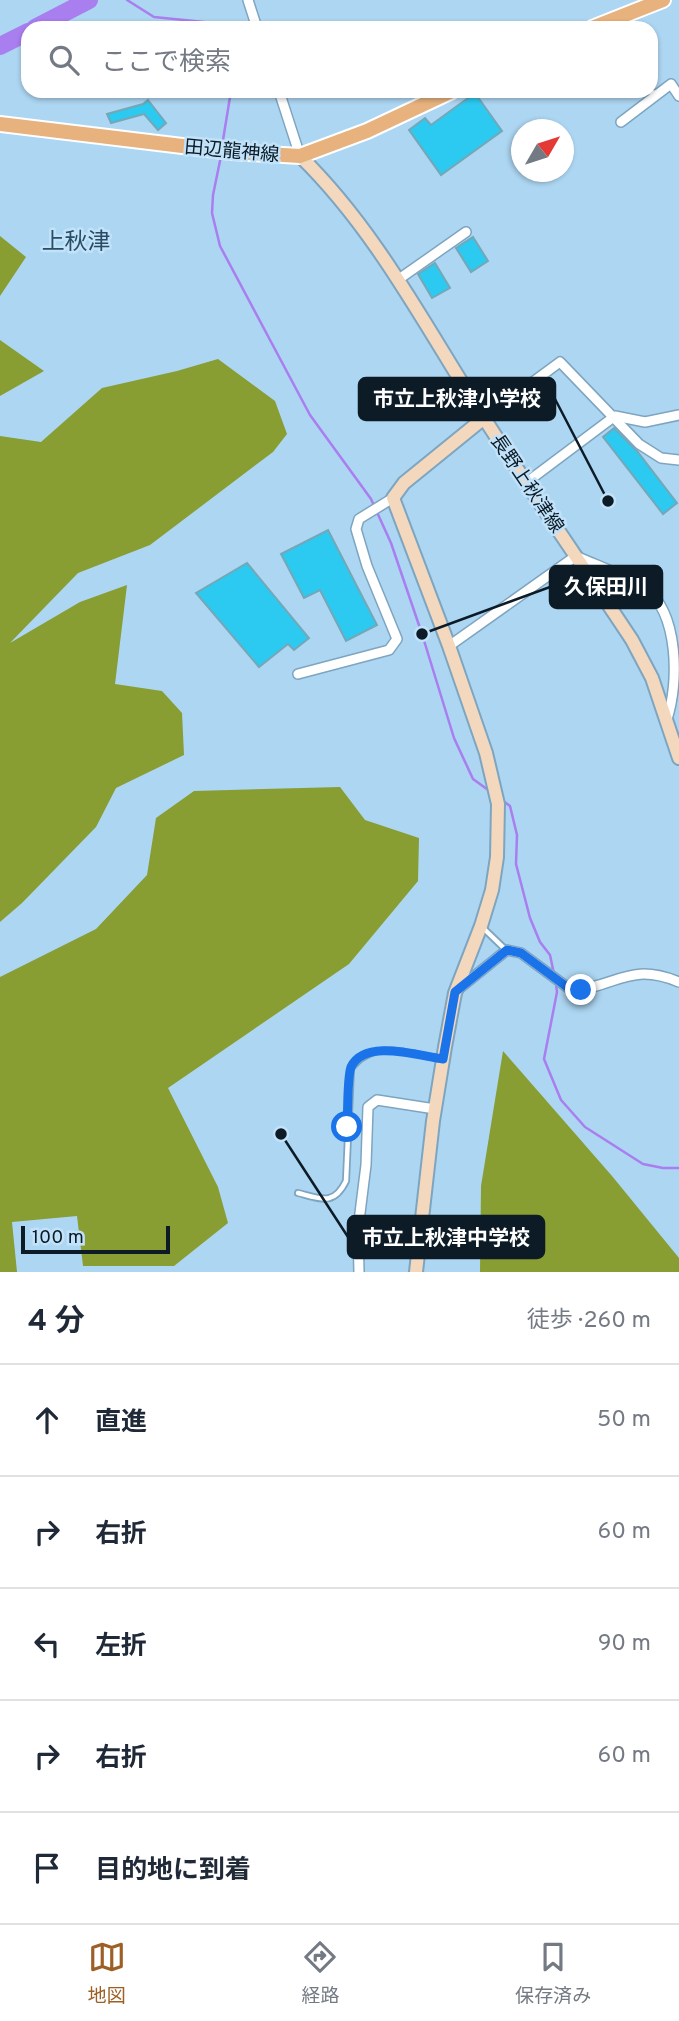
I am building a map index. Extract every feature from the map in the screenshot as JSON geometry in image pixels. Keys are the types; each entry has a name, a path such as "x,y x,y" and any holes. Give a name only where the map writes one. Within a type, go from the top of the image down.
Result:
{"main road":[{"path":"610,21 663,0"},
{"name":"田辺龍神線","path":"0,124 232,152 300,156 367,131 437,98"}],"street":[{"path":"248,0 255,21"},
{"path":"658,94 671,84 679,96"},
{"path":"281,98 300,156"},
{"path":"621,122 653,98"},
{"name":"長野上秋津線","path":"300,156 325,181 399,279 484,418 632,640 652,678 679,754"},
{"path":"399,279 466,232"},
{"path":"298,674 389,650 397,639 367,566 356,529 359,519 393,498 404,483 484,418 561,362 639,444 661,458 679,460"},
{"path":"527,481 615,416 645,422 679,415"},
{"path":"393,498 486,752 498,804 497,857 492,890 455,992 443,1059 416,1272"},
{"path":"449,646 576,556 646,589 659,603 672,632 675,657 675,696 667,719"},
{"path":"455,992 507,950 521,953 571,990 581,990 643,972 679,982"},
{"path":"359,1272 358,1221 366,1165 368,1107 377,1100 435,1109"}],"lane":[{"path":"671,84 679,77"},
{"path":"481,926 507,950"},
{"path":"298,1193 323,1200 333,1198 341,1192 346,1181 351,1069 357,1060 366,1053 378,1050 443,1059"}],"green space":[{"path":"0,236 26,257 0,296"},
{"path":"0,340 44,371 0,396"},
{"path":"218,359 275,401 287,434 273,452 150,545 78,573 10,643 80,602 127,585 115,684 162,691 182,713 184,755 116,788 96,827 0,922 0,436 41,442 102,388"},
{"path":"340,787 365,820 419,838 418,881 349,964 168,1088 218,1187 228,1223 174,1266 83,1266 77,1216 12,1222 17,1272 0,1272 0,977 96,929 147,875 156,818 194,791"},
{"path":"503,1051 679,1258 679,1272 480,1272 481,1186"}],"building":[{"path":"468,98 479,98 502,131 441,175 409,130 425,118 431,125"},
{"path":"148,100 166,123 158,130 144,114 111,123 107,114 143,104"},
{"path":"473,237 488,261 471,272 456,248"},
{"path":"435,263 450,288 432,298 418,274"},
{"path":"614,428 637,451 677,503 663,514 603,437"},
{"path":"328,530 377,625 346,641 320,590 304,598 281,554"},
{"path":"247,563 309,638 294,650 288,644 259,667 196,593"}],"waterway":[{"path":"48,21 89,0"},
{"path":"127,0 154,17 194,21"},
{"path":"0,46 21,36"},
{"path":"222,146 230,98"},
{"path":"221,156 212,213 220,246 310,415 371,499 391,543 454,738 473,779 491,792"},
{"path":"502,800 510,806 517,835 516,864 530,918 540,942 550,955 554,974"},
{"path":"556,984 557,992 544,1059 561,1100 585,1127 643,1164 679,1168"}],"place":[{"name":"市立上秋津小学校","path":"608,501"},
{"name":"久保田川","path":"422,634"},
{"name":"市立上秋津中学校","path":"281,1134"}],"district":[{"name":"上秋津","path":"76,241"}],"route":[{"path":"347,1127 351,1069 357,1060 366,1053 378,1050 443,1059 455,992 507,950 521,953 571,990 581,990"}]}
